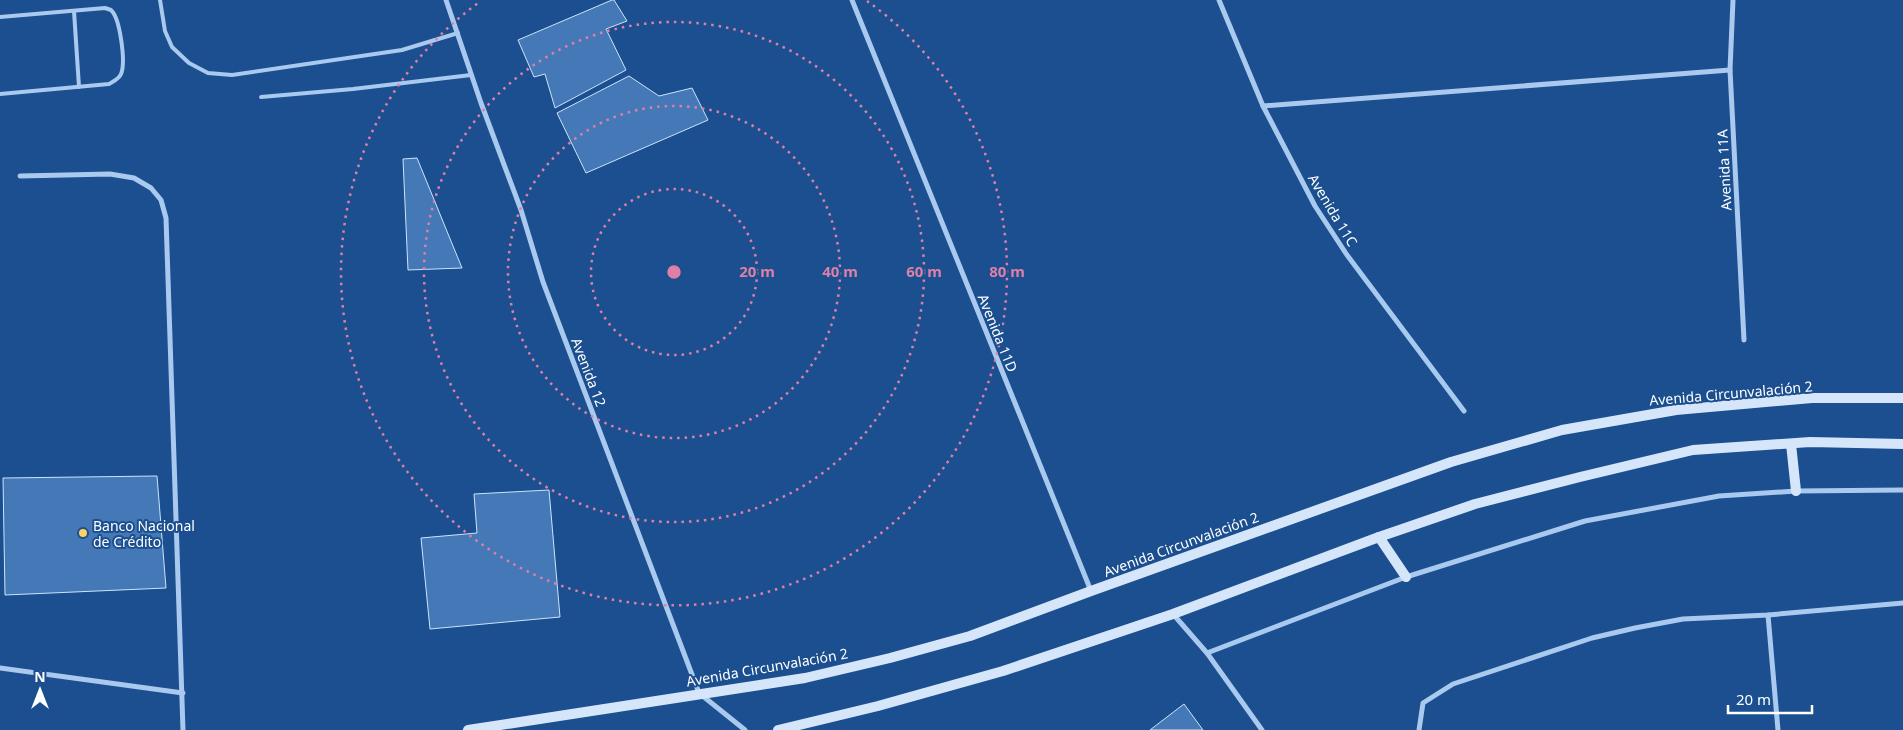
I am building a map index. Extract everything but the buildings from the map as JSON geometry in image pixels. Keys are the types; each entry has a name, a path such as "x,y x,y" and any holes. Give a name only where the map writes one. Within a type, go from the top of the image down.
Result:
{"main road":[{"name":"Avenida Circunvalación 2","path":"468,730 543,720 699,693 805,678 890,658 970,636 1452,462 1562,430 1676,410 1812,398 1903,398"},
{"path":"778,730 878,706 1003,671 1173,614 1379,536 1475,504 1684,453 1810,442 1903,444"},
{"path":"1791,444 1796,491"},
{"path":"1379,536 1406,578"}],"street":[{"name":"Avenida 12","path":"446,0 471,75 521,210 543,282 699,693"},
{"name":"Avenida 11D","path":"852,0 1091,591"},
{"name":"Avenida 11C","path":"1219,0 1263,106 1315,206 1347,255 1464,411"},
{"name":"Avenida 11A","path":"1733,0 1730,70 1744,340"},
{"path":"1263,106 1730,70"},
{"path":"20,176 110,174 134,178 151,188 161,200 166,218 183,730"},
{"path":"1207,653 1406,578 1585,521 1720,496 1796,491 1903,490"},
{"path":"1419,730 1423,703 1453,684 1592,638 1683,619 1768,615 1903,603"},
{"path":"1173,614 1207,653 1262,730"},
{"path":"1768,615 1778,730"},
{"path":"0,668 183,693"},
{"path":"699,693 745,730"}],"lane":[{"path":"160,0 165,31 172,47 189,63 208,73 232,75 402,50 458,33"},
{"path":"0,18 105,8 111,10 118,18 123,60 122,73 118,79 110,84 0,94"},
{"path":"74,11 79,87"},
{"path":"262,97 353,89 471,75"}],"place":[{"name":"Banco Nacional de Crédito","path":"83,533"}]}
